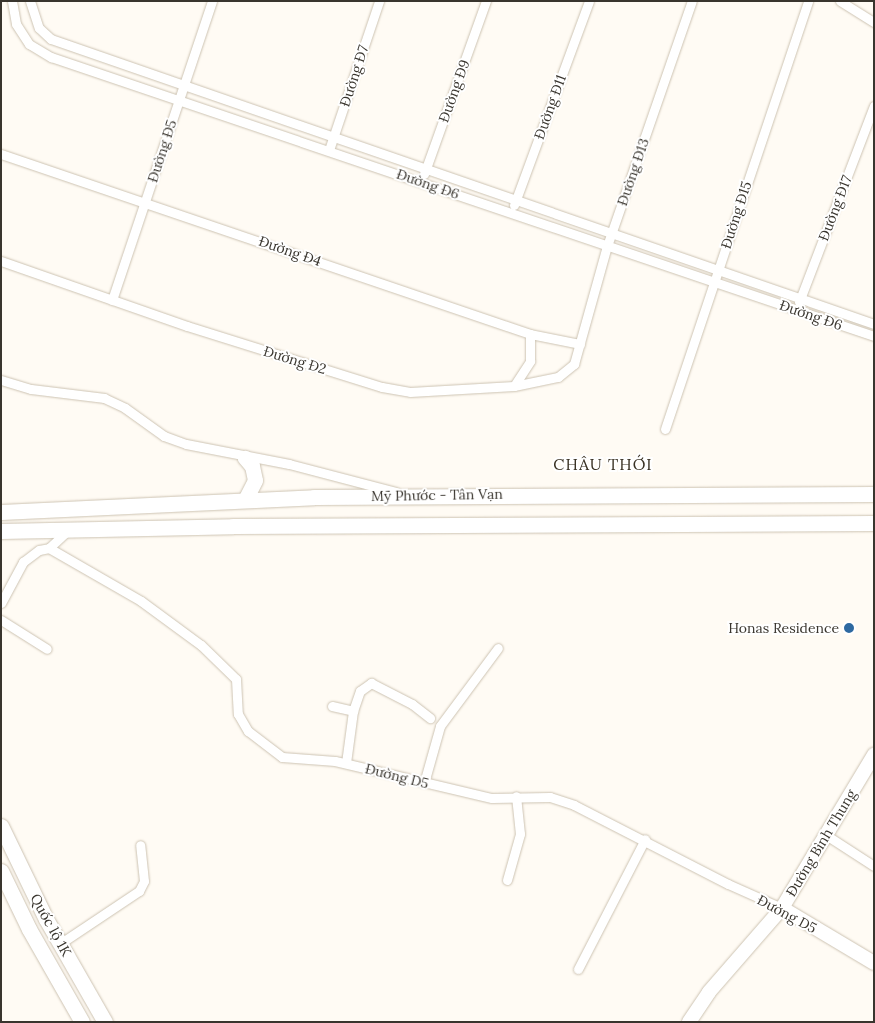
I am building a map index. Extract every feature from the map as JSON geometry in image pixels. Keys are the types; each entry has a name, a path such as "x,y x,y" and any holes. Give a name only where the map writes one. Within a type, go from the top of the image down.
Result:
{"main road":[{"path":"244,500 255,480 252,466 245,458"},
{"name":"Mỹ Phước - Tân Vạn","path":"1,512 244,500 409,496 874,494"},
{"path":"1,531 233,526 870,525"},
{"name":"Quốc lộ 1K","path":"1,826 61,943 105,1022"},
{"name":"Quốc lộ 1K","path":"1,871 29,929 82,1022"}],"street":[{"name":"Đường Đ6","path":"12,1 16,24 29,44 51,57 874,336"},
{"name":"Đường Đ6","path":"30,1 38,28 51,39 874,324"},
{"name":"Đường Đ5","path":"112,300 212,1"},
{"name":"Đường Đ7","path":"329,150 379,1"},
{"name":"Đường Đ9","path":"421,181 486,1"},
{"name":"Đường Đ11","path":"511,212 589,1"},
{"name":"Đường Đ13","path":"580,344 612,233 692,1"},
{"name":"Đường Đ15","path":"665,429 808,1"},
{"path":"840,1 874,22"},
{"path":"75,65 80,50"},
{"name":"Đường Đ17","path":"796,310 874,106"},
{"path":"266,129 272,116"},
{"name":"Đường Đ4","path":"1,154 145,201 530,334 580,344"},
{"name":"Đường Đ2","path":"1,262 112,300 382,387 410,392 514,386 558,377 568,371 574,364 580,344"},
{"path":"514,386 530,361 530,334"},
{"path":"1,380 31,389 104,398 125,408 164,436 245,458 289,464 409,496"},
{"path":"1,603 24,562 39,550 50,548 68,530"},
{"name":"Đường D5","path":"50,548 141,601 201,645 236,679 238,714 248,731 282,756 346,763 492,798 516,796 550,797 574,805 645,839 728,884 782,908 874,963"},
{"path":"1,620 47,649"},
{"path":"424,783 440,726 498,648"},
{"path":"346,763 354,711 360,691 371,683 412,704 430,718"},
{"path":"332,706 354,711"},
{"name":"Đường Bình Thung","path":"689,1022 710,992 782,908 874,755"},
{"path":"506,880 520,834 516,796"},
{"path":"826,835 874,866"},
{"path":"578,968 645,839"},
{"path":"61,943 139,891 144,881 140,845"}],"place":[{"name":"Honas Residence","path":"849,628"}],"district":[{"name":"CHÂU THỚI","path":"603,464"}]}
